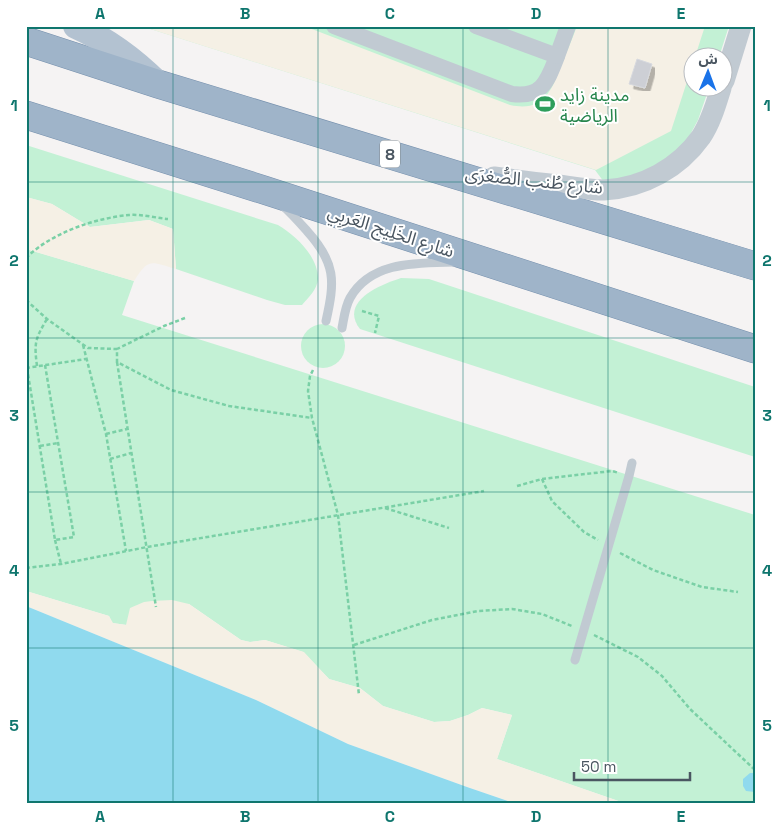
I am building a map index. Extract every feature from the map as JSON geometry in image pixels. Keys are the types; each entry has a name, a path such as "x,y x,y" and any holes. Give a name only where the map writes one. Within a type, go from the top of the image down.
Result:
{"highway":[{"name":"8","path":"26,41 158,84 755,266"},
{"name":"شارع الخَلِيج العَربِي","path":"26,115 755,349"}],"main road":[{"path":"76,26 124,54 158,84"}],"street":[{"path":"334,26 512,94 519,95 532,93 548,80 568,26"},
{"path":"476,26 557,56"},
{"path":"734,49 741,26"},
{"name":"شارع طُنب الصُّغرَى","path":"446,171 580,188 604,190 626,187 649,180 669,169 687,154 701,136 712,116 718,98"}],"lane":[{"path":"264,190 291,213 326,256 330,271 331,293 326,321"},
{"path":"342,328 349,299 366,280 379,272 391,267 411,264 484,262"},
{"path":"575,660 632,463"}],"path":[{"path":"26,258 32,252 63,233 94,221 131,215 168,219"},
{"path":"26,300 47,319 88,348 117,349 185,318"},
{"path":"362,311 380,316 375,333"},
{"path":"37,366 35,346 39,333 47,319"},
{"path":"83,345 106,434 126,551"},
{"path":"117,349 116,362 156,607"},
{"path":"61,564 55,540 26,368 86,358"},
{"path":"116,362 171,390 229,406 312,418"},
{"path":"46,365 74,537 55,540"},
{"path":"313,370 310,376 308,392 312,418 338,515 359,695"},
{"path":"106,434 127,428"},
{"path":"40,446 58,443"},
{"path":"110,459 131,453"},
{"path":"517,486 542,479 612,470 629,476"},
{"path":"542,479 552,501 584,532 608,547 653,570 702,587 738,592"},
{"path":"26,568 61,564 147,547 484,492"},
{"path":"384,508 449,528"}],"green space":[{"name":"مدينة زايد الرياضية","path":"141,26 729,26 722,48 684,48 684,98 706,98 698,120 685,144 655,170 604,182 595,170"},
{"path":"26,145 278,225 299,241 310,255 317,271 316,287 302,305 285,305 267,300 176,269 173,229 149,220 90,227 52,204 26,197"},
{"path":"26,249 134,281 122,315 755,515 755,804 627,804 497,759 512,715 482,708 450,721 434,722 383,706 360,688 329,679 303,652 265,640 250,642 241,640 189,604 127,625 112,623 109,616 26,591"},
{"path":"401,278 429,279 755,387 755,457 360,329 355,319 354,311 358,303 373,290"},
{"path":"327,324 339,330 344,337 344,355 339,362 332,367 319,368 311,365 304,358 301,342 304,334 311,327"}],"sand":[{"name":"مدينة زايد الرياضية","path":"141,26 304,26 510,105 530,106 538,103 549,92 577,26 705,26 698,48 684,48 684,91 671,131 596,170"},
{"path":"26,197 52,204 90,227 149,220 173,229 176,269 151,263 143,268 134,281 26,249"},
{"path":"26,591 109,616 113,623 126,625 130,608 144,602 172,600 189,604 241,640 250,642 265,640 304,652 329,679 360,688 383,706 434,722 450,721 482,708 512,715 497,759 627,804 526,804 511,802 467,787 348,744 256,700 26,606"}],"water":[{"path":"26,606 256,700 348,744 511,802 526,804 26,804"},
{"path":"750,773 755,773 755,792 746,791 743,786 743,779"}],"building":[{"path":"637,59 652,64 645,88 629,84"}],"place":[{"name":"مدينة زايد الرياضية","path":"545,104"}]}
